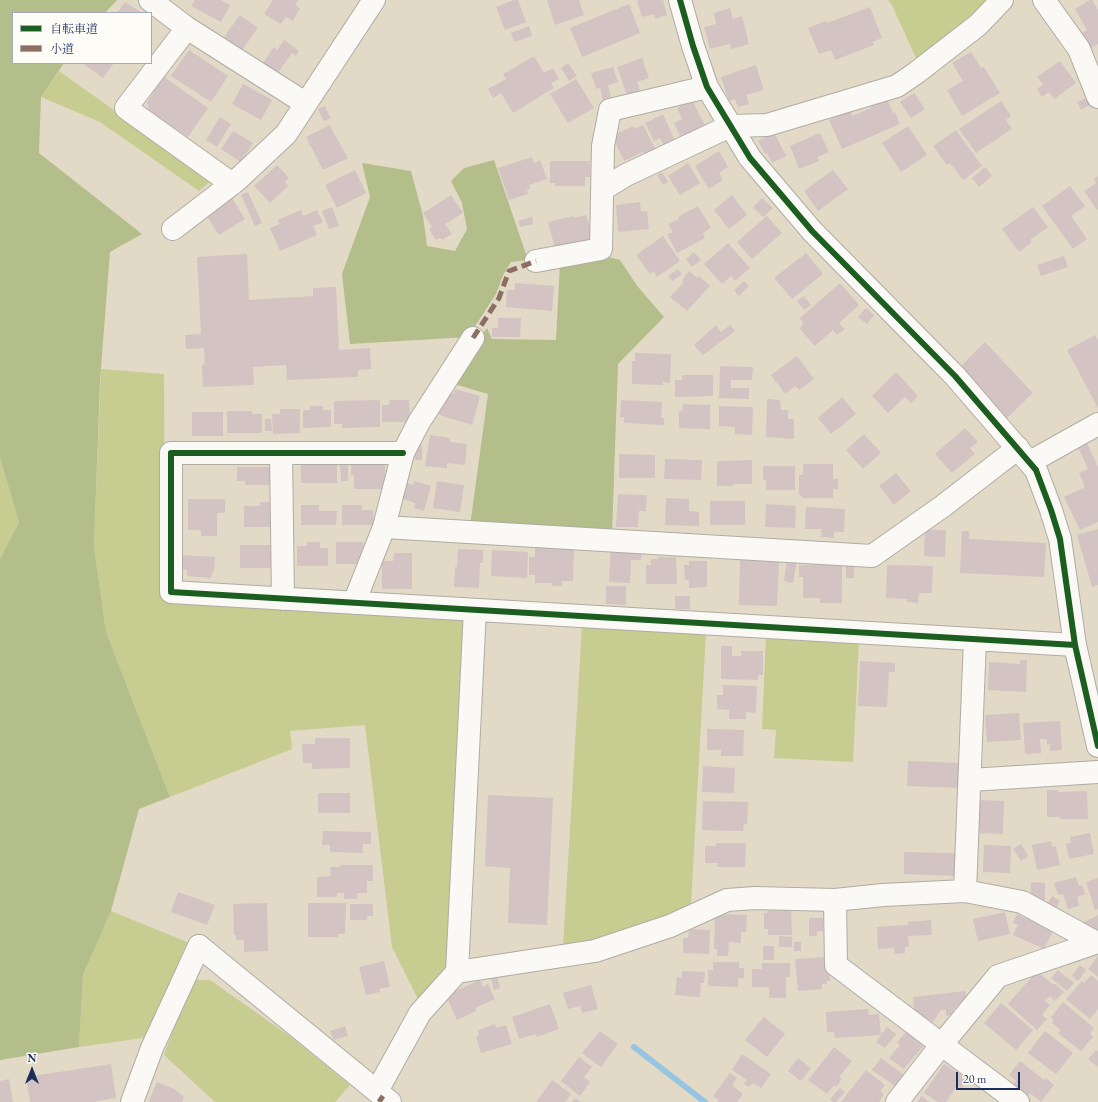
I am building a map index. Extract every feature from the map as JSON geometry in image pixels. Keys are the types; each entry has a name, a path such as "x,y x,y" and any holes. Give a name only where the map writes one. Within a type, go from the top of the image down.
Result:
{"street":[{"path":"150,0 188,28 305,103"},
{"path":"173,229 232,184 286,134 374,0"},
{"path":"680,0 693,46 707,87 750,158 812,231 955,376 1036,470 1060,539 1075,644 1098,746"},
{"path":"603,189 626,175 730,126 767,125 897,86 978,25 1002,0"},
{"path":"1044,0 1079,49 1098,97"},
{"path":"188,28 126,108 232,184"},
{"path":"536,261 601,249 603,146 610,110 707,87"},
{"path":"354,603 384,527 402,453 418,422 473,338"},
{"path":"384,527 872,556 1024,455 1098,424"},
{"path":"402,453 172,453 172,592 1075,644"},
{"path":"282,453 283,599"},
{"path":"132,1102 152,1048 199,946 384,1097 420,1013 457,972 475,610"},
{"path":"965,891 976,639"},
{"path":"970,780 1098,772"},
{"path":"457,972 595,951 670,926 727,900 755,898 835,900 883,895 965,891 1022,902 1097,942"},
{"path":"835,900 836,966 1018,1102"},
{"path":"897,1102 998,976 1097,942"}],"green space":[{"path":"0,0 117,0 106,12 12,12 12,64 63,64 41,97 39,153 142,234 110,252 100,381 94,547 106,632 170,797 139,809 111,911 83,975 79,1047 0,1060 0,559 19,522 0,458"},
{"path":"888,0 997,0 920,67 892,5"},
{"path":"59,71 212,180 199,191 100,122 41,97"},
{"path":"494,160 528,260 511,262 503,275 496,294 468,337 350,344 342,274 370,197 362,163 411,171 423,216 427,246 455,251 467,229 462,203 451,181 464,168"},
{"path":"600,255 620,260 638,287 664,317 618,364 612,534 470,526 488,394 447,382 487,328 492,339 556,340 560,263"},
{"path":"101,369 164,374 165,602 460,618 465,624 446,975 420,1003 392,947 365,725 290,731 292,749 170,797 106,632 94,547"},
{"path":"0,458 19,522 0,559"},
{"path":"582,626 706,632 691,905 656,922 593,945 563,947"},
{"path":"766,635 859,640 853,762 774,758 776,730 762,729"},
{"path":"111,911 187,942 150,1037 79,1047 83,975"},
{"path":"192,980 210,980 291,1037 350,1085 335,1102 215,1102 164,1055"}],"building":[{"path":"195,0 220,0 230,5 221,22 191,6"},
{"path":"273,0 299,0 295,5 300,8 293,21 286,17 281,24 264,14"},
{"path":"514,0 518,0 526,22 505,30 496,7"},
{"path":"547,0 579,0 584,15 555,25"},
{"path":"663,0 667,15 655,19 654,14 642,17 637,1"},
{"path":"1092,0 1098,10 1098,44 1089,49 1080,34 1087,30 1075,9"},
{"path":"125,2 140,12 118,12"},
{"path":"629,4 640,33 582,57 570,28"},
{"path":"870,7 882,38 872,42 874,45 835,60 831,50 819,54 808,28 826,21 827,23"},
{"path":"730,8 733,19 742,16 749,44 731,49 730,44 710,49 704,27 716,24 714,13"},
{"path":"240,15 258,28 242,50 224,37"},
{"path":"529,26 532,36 514,42 511,33"},
{"path":"284,40 299,51 296,56 292,53 277,74 262,64 274,47 277,50"},
{"path":"189,50 228,76 211,102 171,76"},
{"path":"971,52 981,68 984,67 1000,93 962,116 947,90 963,81 952,63"},
{"path":"534,56 544,73 553,68 559,79 551,83 554,88 513,113 501,93 493,98 488,89 506,79 503,74"},
{"path":"642,58 649,78 637,82 640,91 627,95 617,67"},
{"path":"1060,61 1076,83 1054,99 1049,92 1042,97 1037,89 1043,84 1037,77"},
{"path":"568,63 577,76 569,81 561,68"},
{"path":"83,64 113,64 103,78"},
{"path":"756,65 764,90 746,95 749,104 738,107 735,99 729,101 721,77"},
{"path":"613,67 618,82 608,85 611,97 603,100 600,88 596,89 591,73"},
{"path":"164,77 208,108 188,137 149,110 147,102"},
{"path":"576,79 594,108 568,123 550,94"},
{"path":"243,84 272,100 261,120 232,104"},
{"path":"914,93 925,109 911,118 900,102"},
{"path":"886,97 900,124 842,149 829,120 850,111 852,116 871,108 870,104"},
{"path":"1086,98 1090,105 1081,110 1077,102"},
{"path":"692,100 706,127 682,139 674,123 682,119 677,108"},
{"path":"1001,101 1011,116 1006,120 1012,129 976,153 959,129"},
{"path":"325,106 331,118 324,121 318,109"},
{"path":"663,114 675,141 664,146 660,138 654,141 645,123"},
{"path":"220,117 231,124 217,147 206,140"},
{"path":"329,125 348,158 323,170 306,137"},
{"path":"643,125 658,154 647,160 643,152 624,161 612,136 633,126 634,129"},
{"path":"908,126 927,155 901,172 882,143"},
{"path":"956,130 982,166 963,180 950,163 947,165 933,146"},
{"path":"233,131 253,143 241,162 221,149"},
{"path":"774,132 786,156 772,163 758,141"},
{"path":"820,133 829,152 817,157 819,161 799,169 790,146"},
{"path":"719,151 728,167 719,173 723,180 709,189 695,166"},
{"path":"532,157 534,163 540,160 547,179 529,185 530,189 527,190 528,194 509,200 498,168"},
{"path":"550,161 590,161 590,177 585,177 585,186 555,186 555,183 550,183"},
{"path":"688,163 700,183 680,195 668,176"},
{"path":"277,165 289,178 285,182 288,186 270,203 254,186"},
{"path":"985,167 992,176 979,187 972,178"},
{"path":"355,170 366,193 337,208 325,185"},
{"path":"833,170 848,189 818,211 804,191"},
{"path":"662,172 668,182 663,185 657,175"},
{"path":"1098,176 1097,210 1084,191 1096,183 1094,179"},
{"path":"1070,186 1085,206 1071,216 1087,239 1073,249 1042,206"},
{"path":"248,192 262,223 255,226 241,195"},
{"path":"451,195 463,213 445,224 452,234 442,240 440,238 436,240 429,229 432,227 423,213"},
{"path":"732,195 747,215 729,229 714,210"},
{"path":"232,198 245,219 219,235 206,215"},
{"path":"762,198 773,208 763,217 753,207"},
{"path":"640,202 641,212 647,211 649,229 618,232 616,205"},
{"path":"698,206 711,228 703,233 705,238 677,253 667,234 673,232 668,224 679,219 678,217"},
{"path":"332,207 339,226 329,229 322,211"},
{"path":"1033,207 1048,227 1030,240 1032,242 1019,252 1002,229"},
{"path":"301,210 303,216 317,210 323,222 313,226 317,235 280,251 270,228 280,224 278,220"},
{"path":"586,215 593,238 555,248 548,222"},
{"path":"767,216 782,233 752,259 737,242"},
{"path":"532,217 533,224 520,227 518,221"},
{"path":"663,236 680,261 657,277 654,271 650,274 636,255"},
{"path":"728,243 750,268 735,281 731,276 722,284 704,264"},
{"path":"694,252 701,260 692,267 686,259"},
{"path":"806,253 823,274 792,299 774,278"},
{"path":"247,254 249,300 313,296 313,288 336,287 339,350 370,348 371,369 358,370 358,377 287,380 286,365 253,367 254,385 203,387 202,365 205,364 204,348 186,349 185,335 201,334 197,257"},
{"path":"1064,256 1068,267 1041,276 1037,265"},
{"path":"678,269 682,274 672,281 668,276"},
{"path":"689,271 697,278 699,276 710,286 687,311 670,297 684,282 682,280"},
{"path":"744,281 749,286 739,296 734,290"},
{"path":"515,283 554,286 552,311 506,307 507,290 515,290"},
{"path":"840,283 859,305 839,323 845,329 837,335 833,330 815,346 800,329 803,323 800,318"},
{"path":"804,296 811,305 804,310 797,301"},
{"path":"866,308 874,315 867,324 858,317"},
{"path":"498,318 521,318 520,337 492,337 492,328 498,328"},
{"path":"716,325 721,332 730,325 735,331 703,355 694,345"},
{"path":"1095,335 1098,340 1098,408 1067,350"},
{"path":"985,342 1033,393 1007,418 959,368"},
{"path":"635,353 671,354 670,383 663,382 663,385 632,384 632,361 635,361"},
{"path":"797,356 814,379 799,390 795,386 785,394 771,375"},
{"path":"720,366 753,367 752,380 731,380 731,388 749,388 749,399 719,398"},
{"path":"896,372 918,396 911,403 905,397 888,413 872,396"},
{"path":"682,375 713,375 713,396 675,397 675,380 682,380"},
{"path":"455,389 480,396 472,425 439,415 445,392 454,394"},
{"path":"842,397 856,414 831,434 818,418"},
{"path":"767,399 780,400 781,410 788,410 788,419 794,419 794,439 766,437"},
{"path":"380,400 380,427 342,428 342,424 334,424 334,401"},
{"path":"389,400 409,400 410,422 382,422 382,405 389,405"},
{"path":"621,400 662,402 661,418 664,418 664,425 624,423 624,417 620,417"},
{"path":"683,404 710,405 710,429 679,428 679,411 682,411"},
{"path":"310,406 323,406 323,410 331,410 331,427 303,428 303,410 310,410"},
{"path":"719,406 753,407 752,435 735,434 735,427 719,426"},
{"path":"280,409 300,409 300,433 273,434 272,414 280,414"},
{"path":"227,411 252,411 252,414 262,414 262,433 227,433"},
{"path":"192,412 223,412 223,436 192,436"},
{"path":"265,419 271,419 272,431 265,431"},
{"path":"965,428 978,442 970,448 975,454 952,473 935,454"},
{"path":"864,434 881,453 863,469 846,450"},
{"path":"430,435 450,438 450,442 467,444 465,465 447,463 447,468 425,466"},
{"path":"1086,441 1098,467 1098,522 1080,530 1064,497 1085,487 1079,473 1088,469 1077,445"},
{"path":"416,445 422,445 422,460 415,460"},
{"path":"619,454 655,455 655,478 619,478"},
{"path":"665,459 702,460 701,480 664,479"},
{"path":"752,460 752,484 717,486 717,461"},
{"path":"301,463 337,464 337,483 301,483"},
{"path":"340,464 348,464 348,481 341,481"},
{"path":"351,464 385,464 385,489 354,489 354,475 351,475"},
{"path":"803,464 833,464 833,479 838,479 838,489 833,489 833,498 803,498 799,494 799,475 803,475"},
{"path":"763,466 795,466 795,490 766,490 766,480 763,480"},
{"path":"237,467 270,467 270,485 245,485 245,481 237,481"},
{"path":"896,473 911,491 894,505 879,486"},
{"path":"414,481 431,486 424,511 414,508 415,503 403,499 407,483 413,485"},
{"path":"437,481 464,485 460,512 433,508"},
{"path":"618,494 647,495 646,511 639,511 638,527 616,527"},
{"path":"666,498 689,499 689,511 699,512 699,526 665,525"},
{"path":"188,499 225,499 225,513 217,513 217,536 201,536 201,530 188,530"},
{"path":"710,501 745,501 745,525 710,525"},
{"path":"260,502 270,502 270,513 275,513 275,527 244,527 244,506 260,506"},
{"path":"766,504 796,506 795,528 765,527"},
{"path":"301,505 319,505 319,511 337,511 336,525 301,525"},
{"path":"342,505 362,505 362,510 373,510 374,525 342,525"},
{"path":"806,507 845,509 844,532 834,532 834,538 821,537 822,529 805,529"},
{"path":"1098,529 1098,585 1092,587 1077,535"},
{"path":"925,530 946,530 945,557 924,556"},
{"path":"962,531 969,531 969,539 1046,543 1044,577 960,573"},
{"path":"307,542 320,542 320,548 328,548 328,566 297,566 297,546 307,546"},
{"path":"336,542 363,542 363,564 336,564"},
{"path":"535,544 574,544 573,581 562,581 562,586 552,586 552,583 535,583 535,575 529,575 529,557 535,557"},
{"path":"240,545 277,545 277,568 240,568"},
{"path":"611,546 642,548 641,560 631,560 630,583 609,582"},
{"path":"458,549 483,550 483,563 480,563 479,588 454,587"},
{"path":"492,550 528,552 527,578 491,576"},
{"path":"394,553 412,553 412,589 382,589 382,561 393,561"},
{"path":"182,555 215,557 214,572 212,572 211,578 187,576 187,570 181,569"},
{"path":"658,557 676,557 677,584 646,584 646,565 651,565 651,559 658,559"},
{"path":"787,559 797,561 793,583 784,581"},
{"path":"740,560 779,561 777,606 739,605"},
{"path":"689,561 707,561 707,587 689,588 689,580 685,580 684,565 689,565"},
{"path":"846,562 854,563 854,578 846,578"},
{"path":"799,565 842,565 842,603 820,603 820,598 803,598 803,577 799,577"},
{"path":"887,565 933,566 932,593 919,593 918,603 907,602 907,599 886,598"},
{"path":"606,586 626,586 626,605 606,604"},
{"path":"675,596 690,596 690,609 675,609"},
{"path":"721,646 732,646 732,656 741,656 741,651 763,651 763,675 758,675 758,680 721,679"},
{"path":"1020,660 1027,660 1026,692 988,690 989,662 1020,664"},
{"path":"860,661 895,663 895,672 889,672 887,707 858,706"},
{"path":"723,685 757,686 756,713 746,712 746,719 729,719 729,710 717,709 717,695 723,695"},
{"path":"1019,713 1021,740 987,742 985,715"},
{"path":"1060,721 1062,750 1050,751 1050,744 1047,745 1047,739 1040,739 1041,753 1025,754 1023,723"},
{"path":"707,729 744,730 743,756 721,756 721,750 707,750"},
{"path":"315,738 350,738 350,768 312,769 312,763 303,763 302,744 315,744"},
{"path":"908,761 960,763 959,788 907,786"},
{"path":"703,766 735,768 734,793 702,792"},
{"path":"1047,790 1058,790 1058,792 1087,791 1088,819 1060,819 1060,817 1047,817"},
{"path":"318,793 350,793 350,813 318,813"},
{"path":"488,795 553,798 547,925 508,923 510,868 485,866"},
{"path":"980,800 1004,801 1003,834 978,833"},
{"path":"703,801 748,802 747,824 744,824 743,831 702,830"},
{"path":"323,831 371,832 371,844 363,844 363,853 330,852 330,845 322,845"},
{"path":"1090,833 1094,854 1069,859 1066,844 1071,843 1070,837"},
{"path":"1051,841 1052,847 1056,846 1060,865 1037,870 1032,845"},
{"path":"716,843 746,843 745,867 717,867 718,863 705,863 705,846 716,846"},
{"path":"1021,844 1028,856 1021,861 1013,849"},
{"path":"984,845 1011,846 1010,873 983,872"},
{"path":"904,852 955,853 954,876 904,874"},
{"path":"340,865 373,865 373,881 367,881 367,893 357,893 357,899 344,899 344,893 337,893 337,897 317,897 317,877 331,876 330,867 340,867"},
{"path":"1076,877 1079,886 1082,885 1085,894 1077,897 1079,906 1068,909 1063,894 1058,895 1054,883"},
{"path":"1098,878 1098,909 1095,910 1086,882"},
{"path":"1031,882 1045,883 1045,900 1031,900"},
{"path":"178,892 215,905 207,925 171,912"},
{"path":"1052,896 1060,901 1054,912 1046,907"},
{"path":"267,903 268,951 244,952 244,940 236,940 236,935 234,935 233,904"},
{"path":"308,903 346,903 345,934 338,934 338,937 308,937"},
{"path":"350,904 373,904 373,916 367,916 367,920 350,920"},
{"path":"791,910 792,935 768,935 768,929 764,929 764,913 767,913 767,911"},
{"path":"1005,912 1010,934 978,941 973,919"},
{"path":"715,914 747,915 746,932 741,932 741,943 729,942 728,956 717,956 717,949 714,949"},
{"path":"1017,914 1053,931 1044,949 1013,935 1018,925 1013,923"},
{"path":"1098,915 1098,932 1089,931 1084,922"},
{"path":"809,918 823,918 823,931 817,931 817,936 809,936"},
{"path":"931,920 932,935 908,936 909,947 905,947 905,953 895,954 894,948 878,949 877,927 908,925 908,922"},
{"path":"689,929 710,930 709,954 683,953 683,938 688,938"},
{"path":"779,936 792,937 792,947 779,947"},
{"path":"794,942 801,942 801,951 794,951"},
{"path":"763,946 774,946 774,960 763,960"},
{"path":"1098,956 1098,977 1088,969"},
{"path":"826,957 829,961 830,981 827,981 827,984 822,984 822,989 798,991 795,959"},
{"path":"384,961 390,987 379,989 380,992 366,995 359,967"},
{"path":"713,962 739,962 739,968 744,968 744,978 738,978 738,987 708,986 708,970 713,970"},
{"path":"762,963 790,963 790,977 786,977 786,998 769,998 769,987 752,987 752,969 762,969"},
{"path":"1080,965 1086,970 1078,981 1072,976"},
{"path":"1058,970 1074,983 1067,991 1051,978"},
{"path":"682,971 705,972 704,983 701,983 700,997 675,995 677,977 682,978"},
{"path":"1037,971 1064,992 1055,1001 1050,996 1045,1001 1050,1005 1042,1015 1047,1019 1037,1030 1008,1004"},
{"path":"1091,975 1098,981 1098,1009 1090,1019 1066,999 1082,981 1084,983"},
{"path":"497,976 500,988 494,990 491,978"},
{"path":"480,980 483,987 488,984 495,999 475,1008 476,1011 457,1020 446,995"},
{"path":"591,985 598,1009 582,1013 580,1006 568,1009 563,993"},
{"path":"965,991 966,997 953,1010 953,1015 946,1016 946,1010 941,1010 933,1022 914,1010 913,997"},
{"path":"1063,1002 1094,1028 1090,1034 1093,1037 1081,1051 1058,1033 1061,1030 1052,1023 1054,1020 1051,1017"},
{"path":"1001,1003 1033,1030 1016,1050 984,1023"},
{"path":"550,1004 559,1029 537,1037 536,1034 519,1039 512,1017"},
{"path":"868,1009 869,1015 879,1014 881,1035 835,1038 834,1032 827,1032 826,1012"},
{"path":"764,1017 785,1034 767,1057 745,1040"},
{"path":"495,1024 496,1028 506,1025 512,1044 481,1053 476,1037 479,1035 478,1030"},
{"path":"345,1026 348,1036 334,1040 330,1031"},
{"path":"887,1027 896,1034 885,1048 876,1042"},
{"path":"600,1031 618,1044 601,1067 582,1053"},
{"path":"1045,1031 1073,1053 1056,1074 1028,1053"},
{"path":"906,1032 923,1046 904,1069 889,1058 900,1045 897,1042"},
{"path":"834,1047 852,1061 839,1077 842,1079 836,1087 834,1085 827,1094 808,1080"},
{"path":"1096,1050 1098,1052 1098,1067 1088,1059"},
{"path":"742,1054 771,1074 761,1088 753,1083 749,1087 744,1084 747,1080 732,1070"},
{"path":"579,1057 592,1067 584,1077 590,1082 580,1096 561,1081"},
{"path":"798,1058 811,1068 801,1081 788,1071"},
{"path":"881,1058 904,1075 895,1086 872,1070"},
{"path":"1020,1061 1044,1080 1046,1078 1054,1085 1041,1102 1030,1093 1028,1096 1013,1084 1016,1081 1009,1075"},
{"path":"111,1064 116,1098 93,1102 30,1102 26,1077"},
{"path":"944,1064 967,1079 961,1088 957,1086 946,1102 938,1102 924,1093"},
{"path":"866,1070 885,1085 880,1091 884,1094 879,1102 841,1102"},
{"path":"730,1073 737,1078 732,1085 743,1094 737,1102 717,1102 719,1100 713,1096"},
{"path":"9,1079 13,1102 0,1102 0,1081"},
{"path":"552,1080 571,1094 565,1102 536,1102"},
{"path":"157,1082 174,1089 184,1097 182,1102 149,1101"},
{"path":"840,1088 845,1092 836,1102 833,1102 830,1099"},
{"path":"922,1096 929,1102 917,1102"},
{"path":"575,1098 581,1102 572,1102"}],"waterway":[{"path":"634,1047 705,1102"}],"marked path":[{"path":"473,338 499,298 509,271 536,261"},
{"path":"379,1102 383,1096"}],"cycle path":[{"path":"680,0 693,46 707,87 750,158 812,231 955,376 1036,470 1060,539 1075,645 1098,746"},
{"path":"403,453 171,453 171,592 1075,645"}]}
